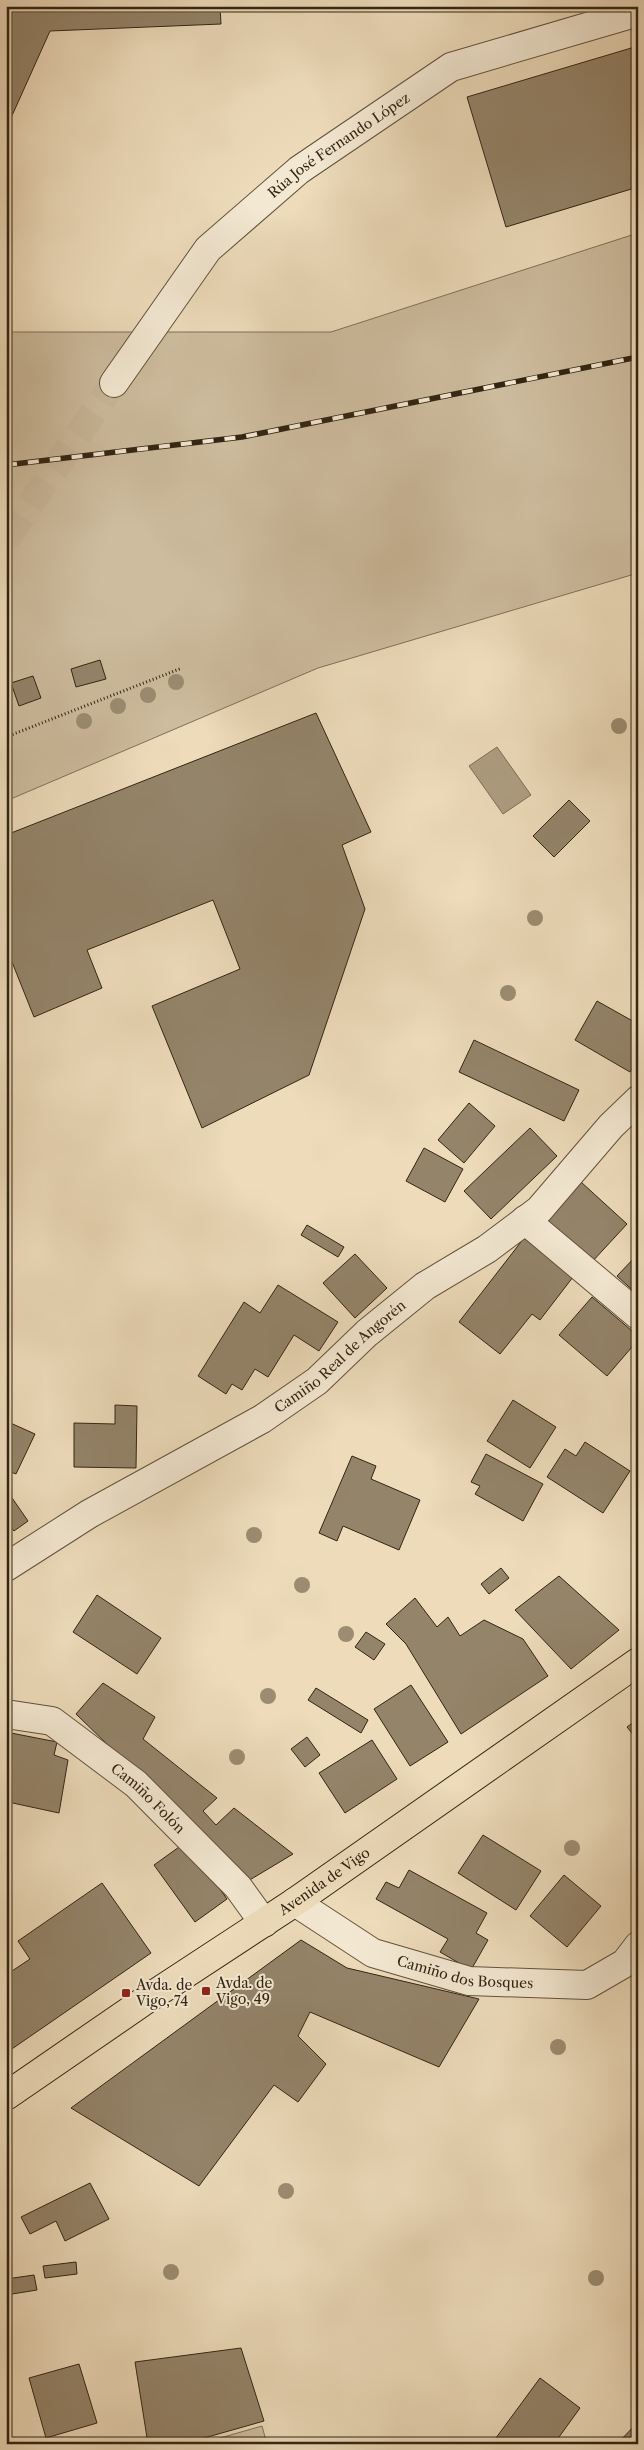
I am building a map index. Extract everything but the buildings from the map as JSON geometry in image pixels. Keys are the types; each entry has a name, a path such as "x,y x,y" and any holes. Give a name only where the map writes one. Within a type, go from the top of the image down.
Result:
{"main road":[{"name":"Avenida de Vigo","path":"6,2096 295,1902 638,1662"}],"street":[{"name":"Rúa José Fernando López","path":"114,383 208,249 298,170 451,67 638,12"},
{"name":"Camiño Real de Angorén","path":"6,1567 90,1514 262,1418 317,1381 367,1333 425,1286 486,1249 539,1210 610,1126 638,1100"},
{"path":"525,1220 638,1315"},
{"name":"Camiño Folón","path":"6,1714 52,1721 136,1784 238,1887 264,1923"},
{"name":"Camiño dos Bosques","path":"295,1902 374,1953 469,1981 588,1984 625,1963 638,1946"}],"path":[{"path":"6,737 182,668"}],"shaded area":[{"path":"638,233 638,573 318,668 6,801 6,332 331,332"},
{"path":"497,747 531,795 503,814 469,766"},
{"path":"262,2426 267,2444 199,2444"}],"tunnel":[{"path":"6,539 114,383"}],"railway":[{"path":"6,465 242,437 638,357"}],"place":[{"name":"Avda. de Vigo, 49","path":"206,1991"},
{"name":"Avda. de Vigo, 74","path":"126,1993"}]}
